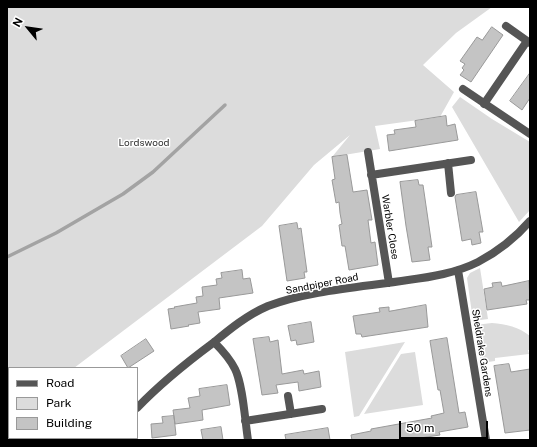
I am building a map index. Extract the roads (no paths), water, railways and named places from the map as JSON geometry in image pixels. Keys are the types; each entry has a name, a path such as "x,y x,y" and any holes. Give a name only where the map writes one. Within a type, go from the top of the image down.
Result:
{"street":[{"path":"484,104 529,42 506,26"},
{"path":"463,89 530,134"},
{"name":"Warbler Close","path":"368,152 389,283"},
{"path":"371,175 471,160"},
{"path":"448,163 451,193"},
{"name":"Sandpiper Road","path":"138,407 175,373 214,342 248,316 269,306 320,293 427,277 458,270 478,262 493,253 508,242 530,221"},
{"name":"Sheldrake Gardens","path":"458,270 486,440"},
{"path":"214,342 226,354 235,370 240,389 248,440"},
{"path":"288,396 291,414"},
{"path":"245,421 322,409"}],"waterway":[{"path":"7,257 56,233 123,194 153,172 225,105"}],"park label":[{"name":"Lordswood","path":"144,143"}]}
